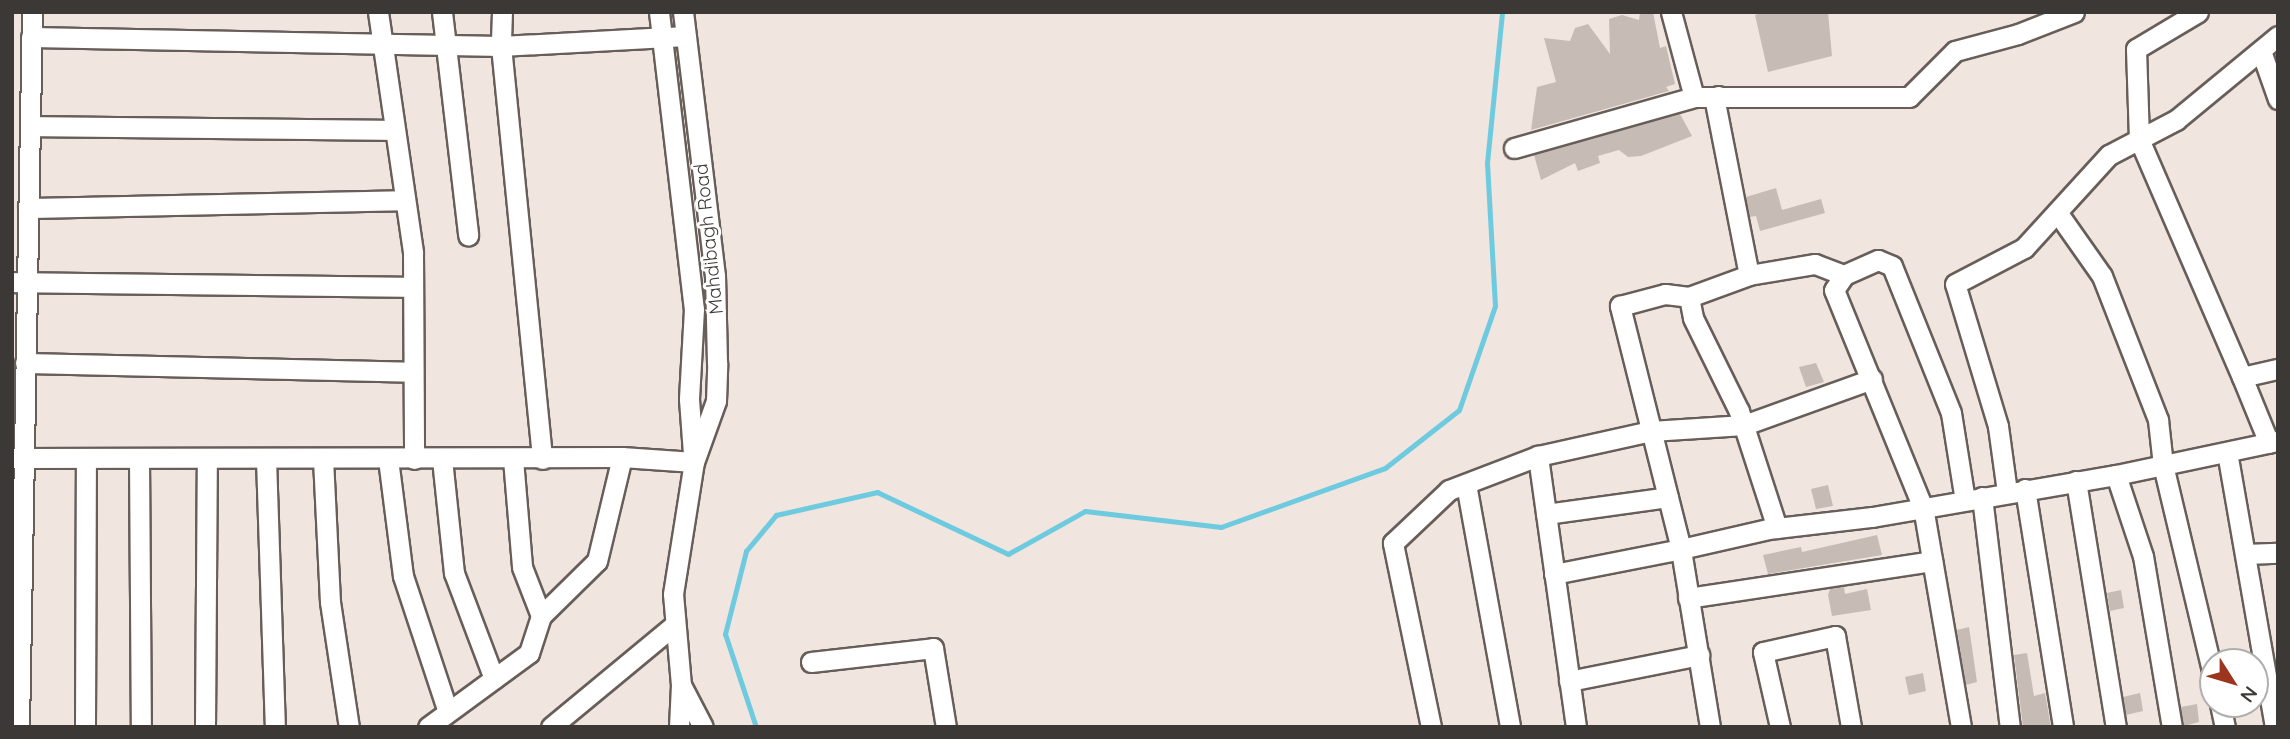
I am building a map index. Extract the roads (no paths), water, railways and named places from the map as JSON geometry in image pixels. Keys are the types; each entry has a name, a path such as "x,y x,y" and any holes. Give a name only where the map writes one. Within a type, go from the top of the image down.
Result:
{"street":[{"path":"19,727 19,281 20,227 28,208 32,12"},
{"path":"378,12 413,287 414,459"},
{"path":"442,12 443,46 468,235"},
{"path":"502,12 502,46 542,459"},
{"name":"Mahdibagh Road","path":"659,12 694,309 689,400 694,462"},
{"name":"Mahdibagh Road","path":"679,727 681,685 673,626 675,581 694,462 716,401 717,319 683,12"},
{"path":"1671,12 1694,97"},
{"path":"1514,148 1694,97 1909,97 1955,51 2018,34 2074,12"},
{"path":"1554,574 1776,528 1923,508 2116,475 2274,442 2242,377 2138,139 2136,49 2198,12"},
{"path":"31,37 502,46 686,36"},
{"path":"2063,727 2016,490 1955,284 2024,248 2109,155 2176,120 2278,36"},
{"path":"2261,51 2278,99"},
{"path":"1718,96 1715,102 1749,275"},
{"path":"30,126 393,130"},
{"path":"28,208 404,200"},
{"path":"2057,212 2102,276 2158,421 2163,465 2207,648"},
{"path":"1961,727 1923,508 1834,290 1844,275 1878,260 1892,266 1951,413 1973,498 2010,727"},
{"path":"1710,727 1681,549 1620,306 1665,294 1689,297 1749,275 1815,264 1844,275"},
{"path":"19,281 413,287"},
{"path":"1689,297 1693,318 1744,425 1776,528"},
{"path":"21,351 413,372"},
{"path":"2242,377 2278,369"},
{"path":"1431,727 1393,543 1449,490 1538,456 1651,431 1744,425 1872,379"},
{"path":"2227,452 2274,727"},
{"path":"1538,456 1576,727"},
{"path":"18,458 622,457 694,462"},
{"path":"428,727 529,653 541,616 597,561 622,457"},
{"path":"85,727 86,458"},
{"path":"139,458 141,727"},
{"path":"205,727 207,458"},
{"path":"267,459 275,727"},
{"path":"323,459 330,602 349,727"},
{"path":"388,459 403,576 448,712"},
{"path":"443,459 454,573 494,679"},
{"path":"513,459 522,567 541,616"},
{"path":"2116,475 2143,556 2172,727"},
{"path":"2076,481 2116,727"},
{"path":"1466,484 1510,727"},
{"path":"1546,514 1668,497"},
{"path":"2245,554 2278,553"},
{"path":"1688,598 1932,561"},
{"path":"551,727 673,626"},
{"path":"1780,727 1763,652 1835,636 1851,727"},
{"path":"811,662 933,648 946,727"},
{"path":"1569,681 1699,655"},
{"name":"Mahdibagh Road","path":"681,685 703,727"}],"waterway":[{"path":"756,727 725,634 746,551 776,515 877,492 1008,554 1085,511 1221,527 1385,468 1459,410 1495,306 1487,163 1502,12"}]}
